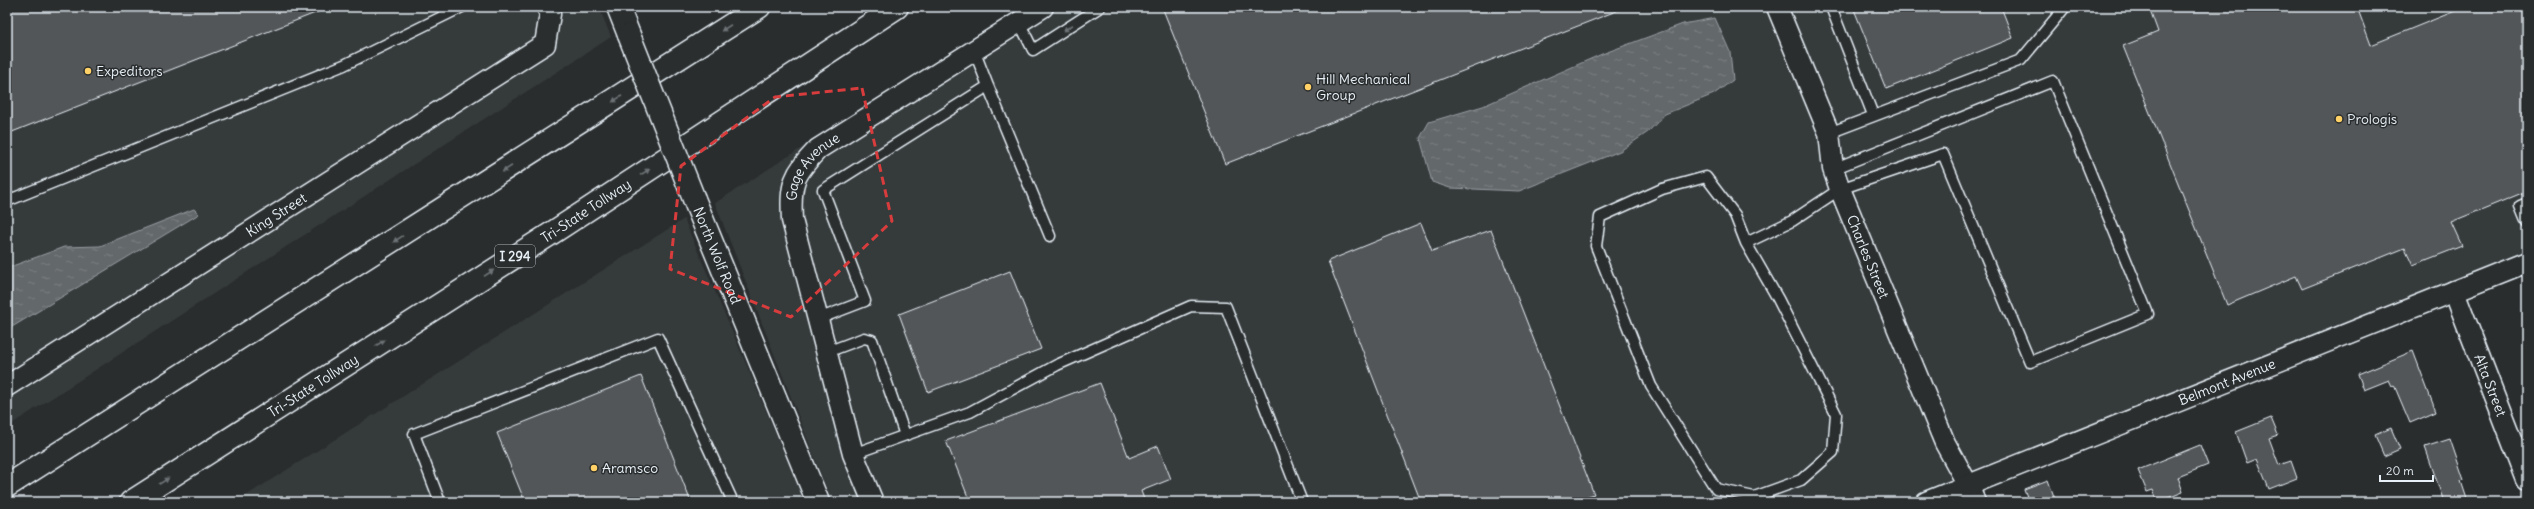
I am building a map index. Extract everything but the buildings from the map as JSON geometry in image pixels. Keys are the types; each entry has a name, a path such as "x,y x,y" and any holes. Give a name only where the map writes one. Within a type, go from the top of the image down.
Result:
{"main road":[{"name":"North Wolf Road","path":"618,7 694,199 818,502"},
{"path":"7,486 759,7"},
{"name":"Tri-State Tollway","path":"131,502 552,233 897,7"}],"street":[{"name":"King Street","path":"7,386 545,44 550,14 547,7"},
{"name":"Gage Avenue","path":"873,502 854,454 792,220 790,195 798,171 818,149 1042,7"},
{"name":"Charles Street","path":"1777,7 1829,133 1833,169 1840,189 1945,443 1972,494"},
{"name":"Belmont Avenue","path":"1926,502 1972,494 2454,291 2527,262"},
{"name":"Alta Street","path":"2454,291 2527,480"}],"lane":[{"path":"7,201 344,65 462,7"},
{"path":"1018,22 1034,50 1100,7"},
{"path":"1831,7 1873,115"},
{"path":"1829,133 2021,60 2064,7"},
{"path":"974,50 1050,236"},
{"path":"1746,243 1792,221 1840,189 1943,154 2030,362 2148,314 2053,80 1833,169"},
{"path":"818,319 865,301 823,190 988,86"},
{"path":"1706,177 1735,215 1746,243 1778,299 1836,414 1833,452 1801,480 1754,497 1716,489 1667,412 1651,386 1596,246 1600,217 1662,189 1706,177"},
{"path":"2527,203 2520,206 2527,224"},
{"path":"854,454 970,412 1056,365 1191,306 1226,307 1302,502"},
{"path":"440,502 414,434 658,338 733,502"},
{"path":"827,352 864,338 872,340 905,435"}],"highlighted area":[{"path":"862,88 892,221 791,317 670,269 681,166 775,97"}],"shaded area":[{"path":"7,7 599,7 611,37 7,427"},
{"path":"1023,7 2527,7 2527,251 1901,502 832,502 715,203"},
{"path":"684,219 805,502 236,502"}],"water":[{"path":"1715,18 1730,52 1733,80 1714,94 1665,114 1648,132 1620,151 1519,191 1450,188 1432,182 1420,138 1429,122 1483,106 1602,54 1683,24"},
{"path":"194,209 199,214 7,330 7,268 64,247 100,246"}],"place":[{"name":"Expeditors","path":"88,71"},
{"name":"Hill Mechanical Group","path":"1308,87"},
{"name":"Prologis","path":"2339,119"},
{"name":"Aramsco","path":"594,468"}]}
